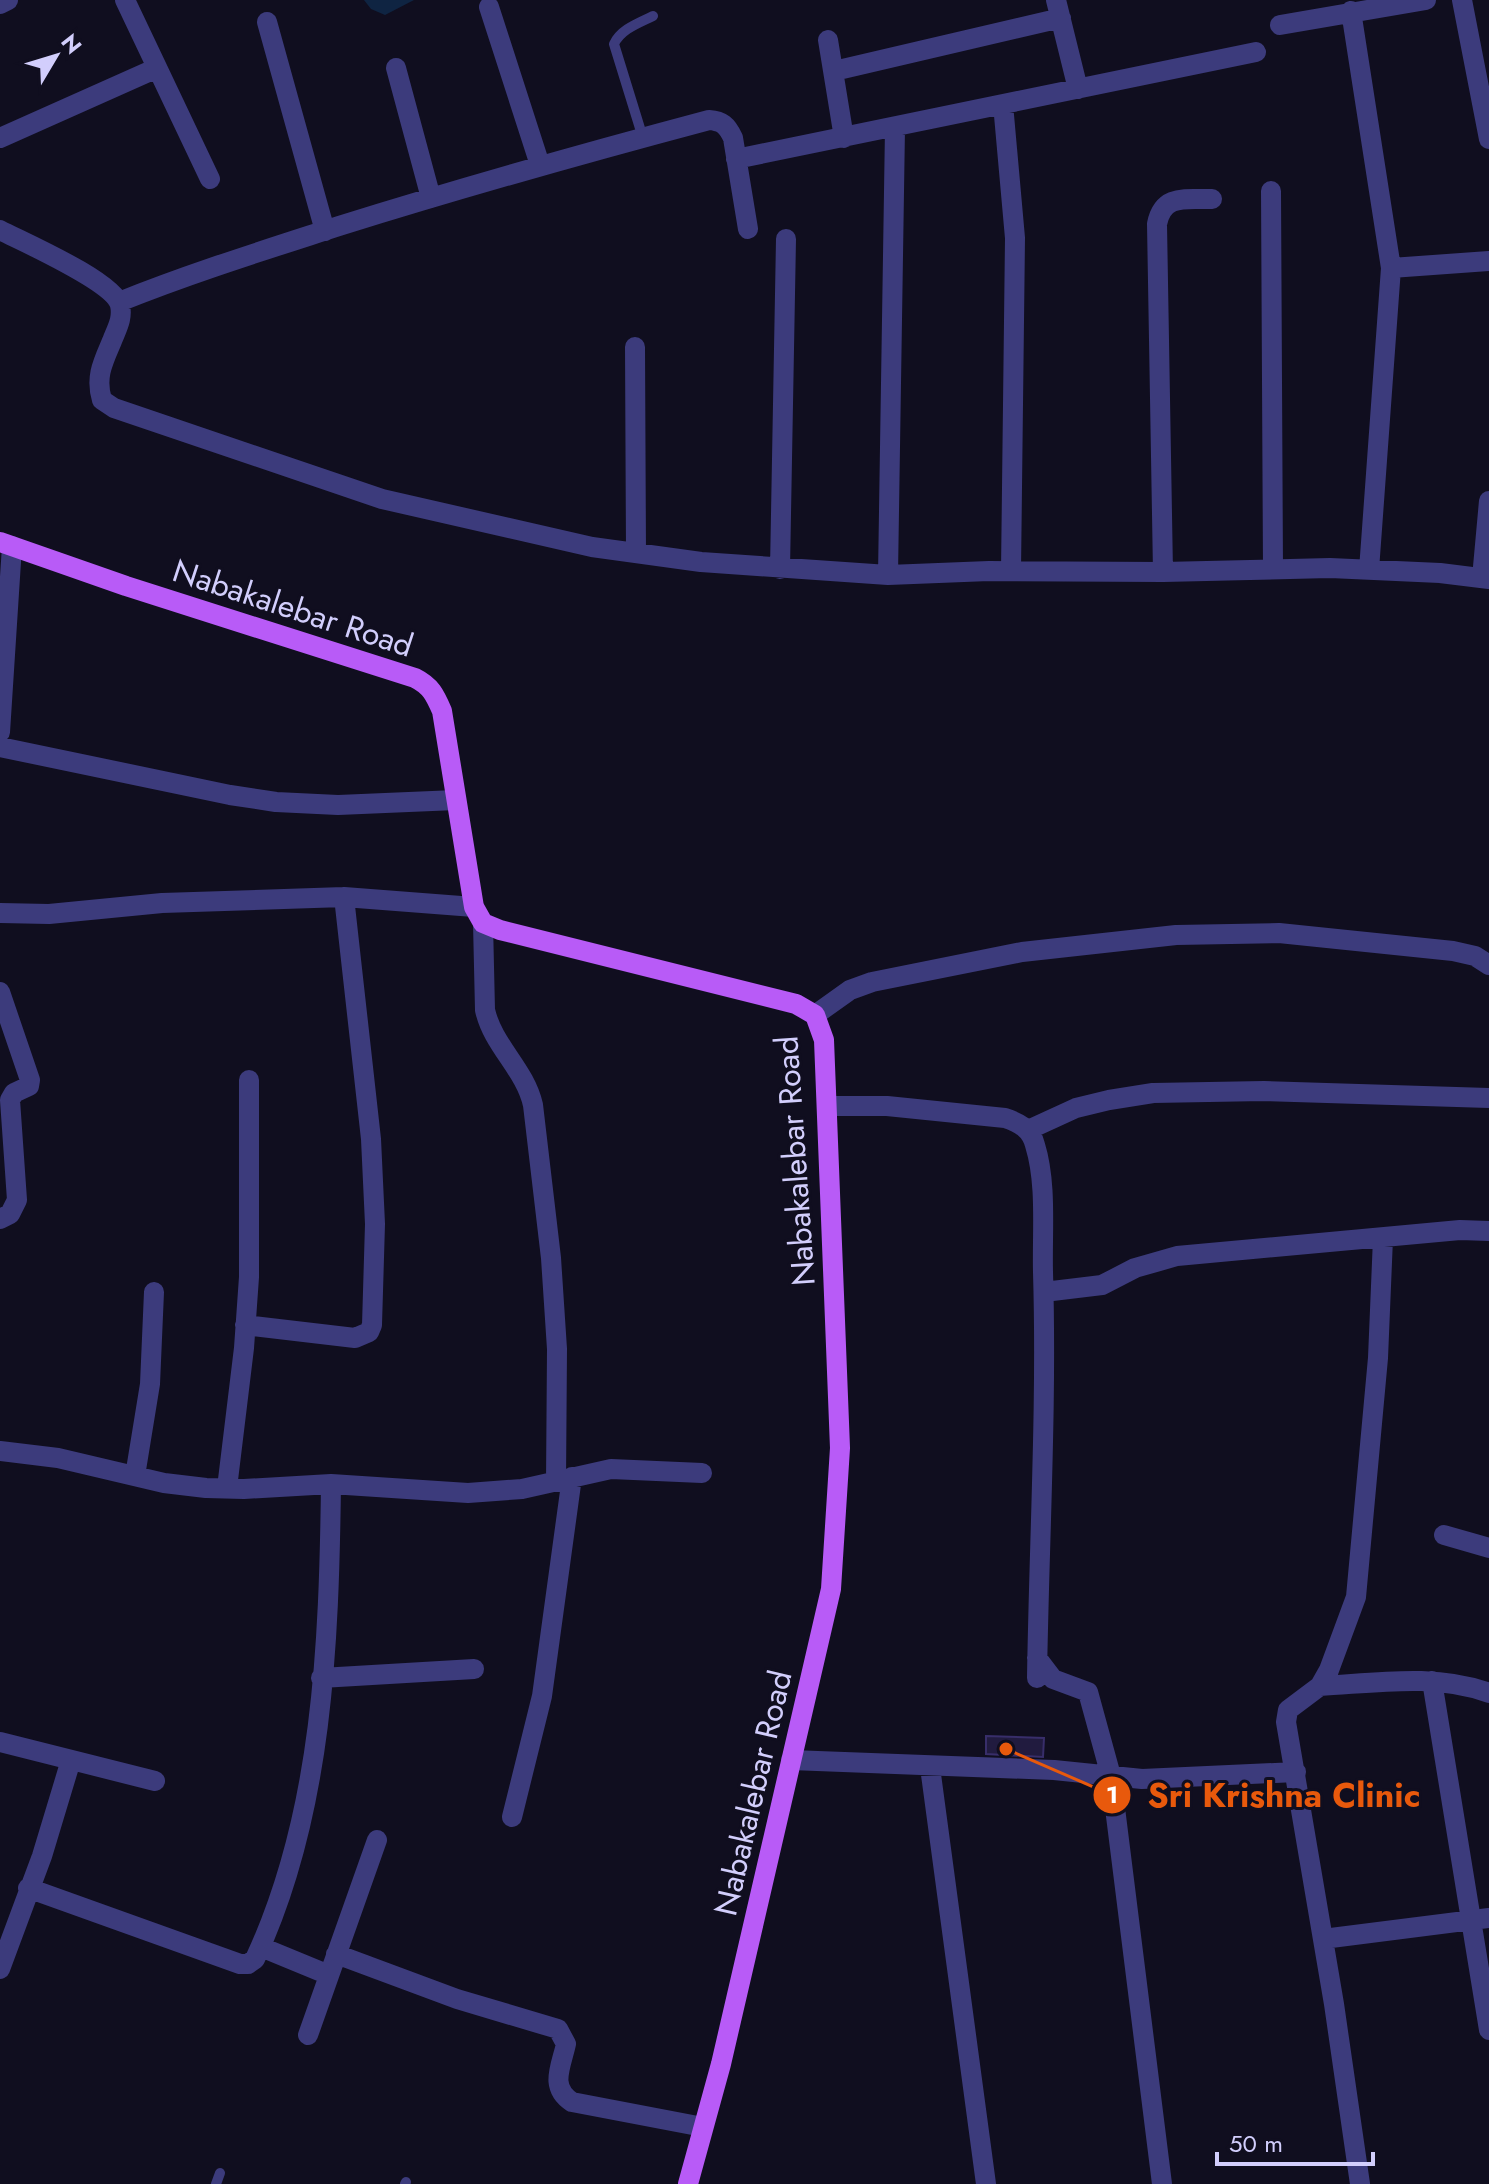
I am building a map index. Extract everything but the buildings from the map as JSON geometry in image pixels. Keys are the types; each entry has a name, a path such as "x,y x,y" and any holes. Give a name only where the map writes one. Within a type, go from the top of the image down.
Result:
{"main road":[{"name":"Nabakalebar Road","path":"6,544 426,684 435,694 442,711 479,915 500,930 796,1004 815,1015 824,1040 840,1448 831,1589 688,2184"}],"street":[{"path":"0,4 8,0"},
{"path":"125,0 210,179"},
{"path":"1280,25 1426,0"},
{"path":"1462,0 1489,139"},
{"path":"489,7 540,165"},
{"path":"834,71 1058,9 1078,89"},
{"path":"1351,11 1391,268 1369,570"},
{"path":"267,22 325,231"},
{"path":"828,40 844,138"},
{"path":"736,159 1256,52"},
{"path":"0,138 157,68"},
{"path":"396,68 431,198"},
{"path":"1003,104 1015,238 1011,571"},
{"path":"119,302 168,282 431,198 709,120 720,121 728,127 748,229"},
{"path":"888,575 895,128"},
{"path":"1271,191 1273,569"},
{"path":"1163,572 1157,224 1159,212 1166,203 1212,199"},
{"path":"0,230 97,280 119,302 121,318 98,374 102,400 114,408 382,499 592,547 780,569 888,575 1273,569 1369,570 1486,578 1489,501"},
{"path":"780,569 786,239"},
{"path":"1391,268 1489,261"},
{"path":"635,347 636,553"},
{"path":"0,732 6,544"},
{"path":"0,747 276,802 338,805 456,800"},
{"path":"245,1325 355,1338 369,1332 372,1325 375,1224 371,1139 344,897"},
{"path":"0,913 49,914 162,903 344,897 479,915 488,1023 525,1082 533,1105 552,1273 564,1479 542,1696 512,1817"},
{"path":"815,1015 850,990 872,982 1022,952 1176,935 1279,933 1453,951 1475,956 1489,965"},
{"path":"0,992 30,1080 29,1086 14,1093 10,1100 17,1200 10,1214 0,1219"},
{"path":"227,1488 249,1277 249,1080"},
{"path":"1028,1130 1076,1108 1153,1093 1264,1091 1489,1098"},
{"path":"827,1106 887,1106 1005,1118 1028,1130 1035,1144 1041,1177 1044,1292 1037,1668 1053,1679 1088,1692 1111,1776 1162,2184"},
{"path":"1044,1292 1102,1285 1135,1268 1177,1256 1460,1230 1489,1231"},
{"path":"1360,2184 1286,1722 1288,1710 1320,1686 1329,1670 1356,1597 1378,1358 1383,1238"},
{"path":"135,1476 150,1384 154,1292"},
{"path":"0,1451 58,1458 178,1485 227,1488 331,1484 468,1493 522,1489 611,1469 702,1473"},
{"path":"28,1888 240,1964 248,1964 255,1959 284,1881 301,1817 315,1742 330,1569 331,1484"},
{"path":"1444,1535 1489,1548"},
{"path":"321,1678 474,1669"},
{"path":"1320,1686 1432,1681 1454,1682 1489,1693"},
{"path":"1432,1681 1481,1919 1489,2030"},
{"path":"0,1742 155,1781"},
{"path":"0,1969 42,1856 71,1760"},
{"path":"791,1760 1054,1770 1180,1779 1296,1772"},
{"path":"930,1767 986,2184"},
{"path":"308,2035 377,1840"},
{"path":"1323,1939 1481,1919"},
{"path":"261,1947 329,1975"},
{"path":"336,1954 457,1999 558,2029 566,2044 557,2086 561,2095 572,2102 703,2127"}],"lane":[{"path":"643,138 614,44 625,30 653,16"},
{"path":"216,2184 220,2173"}],"water":[{"path":"364,0 414,0 385,15 371,9"}],"place":[{"name":"Sri Krishna Clinic","path":"1006,1749"}]}
